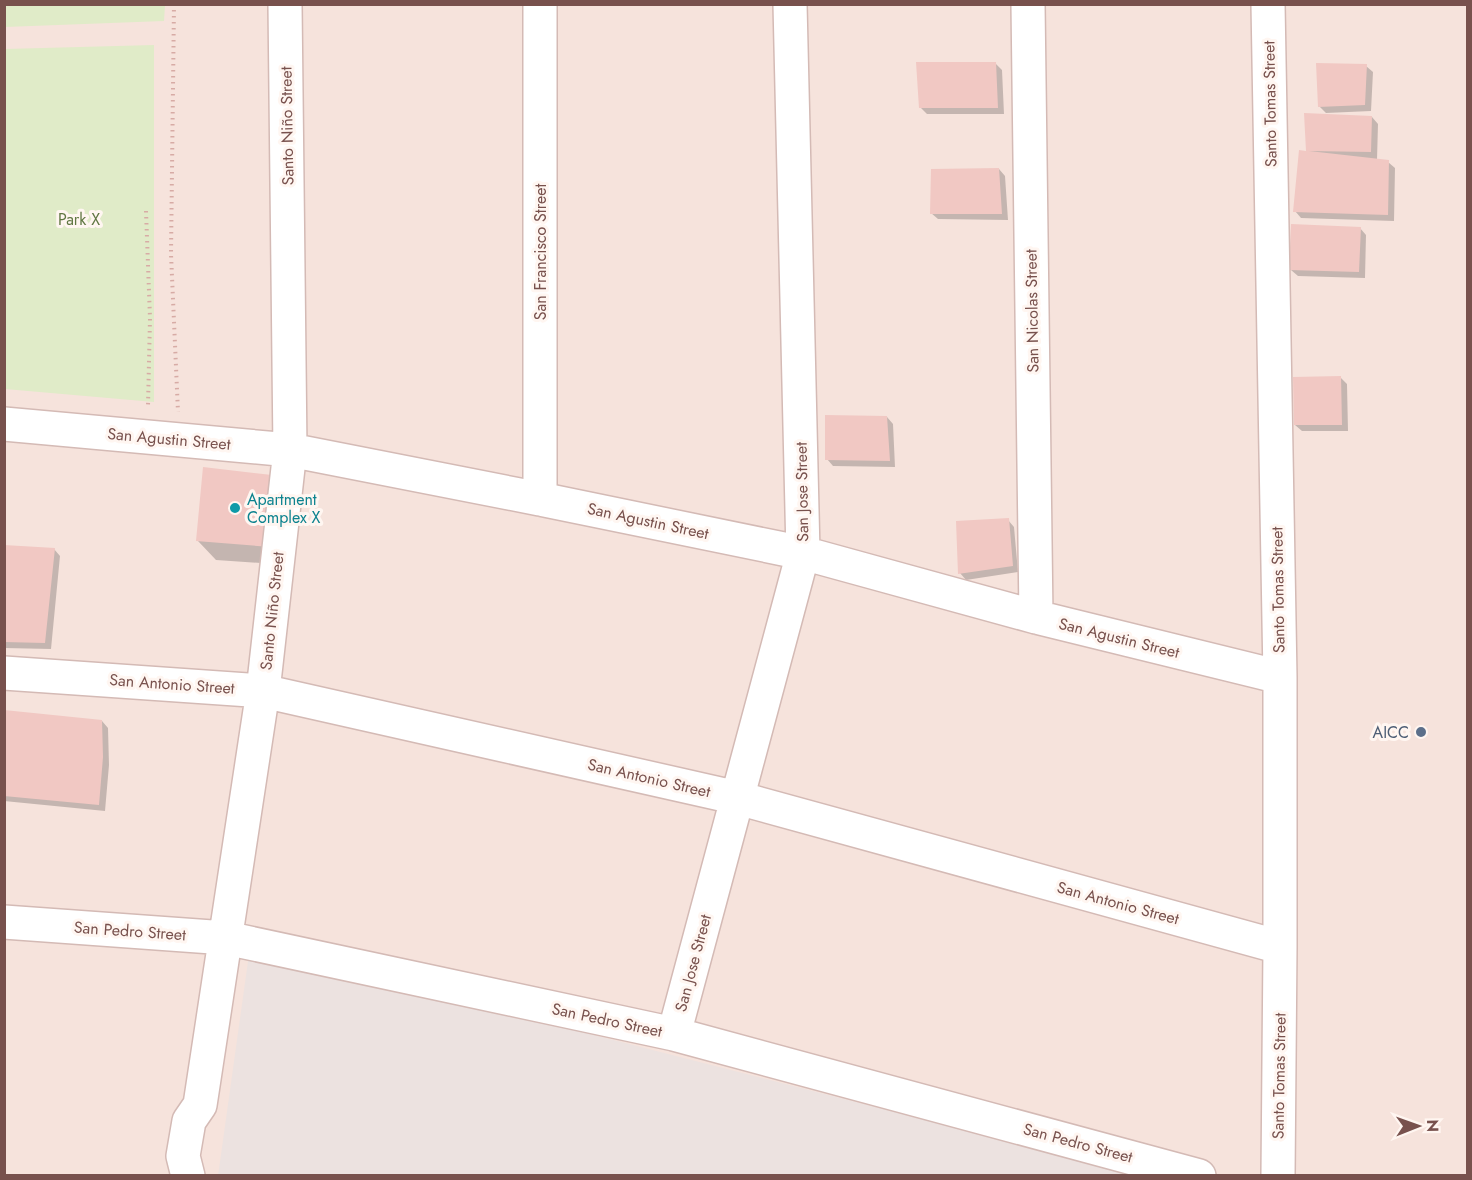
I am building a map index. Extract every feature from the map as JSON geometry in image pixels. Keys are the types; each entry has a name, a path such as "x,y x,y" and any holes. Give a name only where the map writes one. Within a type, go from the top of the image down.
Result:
{"street":[{"name":"Santo Niño Street","path":"188,1175 200,1159 205,1124 200,1105 263,691 290,450 285,4"},
{"name":"San Francisco Street","path":"540,4 540,499"},
{"name":"San Jose Street","path":"674,1034 803,553 790,4"},
{"name":"San Nicolas Street","path":"1028,4 1036,617"},
{"name":"Santo Tomas Street","path":"1268,4 1280,677 1281,947 1278,1176"},
{"name":"San Agustin Street","path":"4,424 290,450 540,499 803,553 1036,617 1280,677"},
{"name":"San Antonio Street","path":"4,673 263,691 738,798 1281,947"},
{"name":"San Pedro Street","path":"4,922 226,938 674,1034 1199,1176"}],"path":[{"path":"174,4 171,254 179,440"},
{"path":"146,211 150,318 147,437"}],"shaded area":[{"path":"5,5 1467,5 1467,1175 5,1176"},
{"path":"250,947 1141,1175 218,1176"}],"green space":[{"path":"4,5 165,5 164,21 5,27"},
{"name":"Park X","path":"154,45 154,402 5,389 5,49"}],"building":[{"path":"916,62 996,62 998,108 919,108"},
{"path":"1316,63 1367,64 1365,105 1318,107"},
{"path":"1304,113 1372,116 1371,152 1309,151 1389,160 1388,215 1293,212 1299,150 1306,151"},
{"path":"999,168 1002,214 930,214 931,169"},
{"path":"1291,224 1361,227 1359,272 1289,270"},
{"path":"1341,376 1342,425 1294,425 1293,377"},
{"path":"825,415 887,416 890,461 825,460"},
{"name":"Apartment Complex X","path":"203,467 272,475 271,547 196,541"},
{"path":"1009,518 1013,566 958,574 956,521"},
{"path":"4,545 55,548 45,643 4,642"},
{"path":"4,710 102,720 103,757 99,805 4,796"}],"place":[{"name":"Apartment Complex X","path":"235,508"},
{"name":"AICC","path":"1421,732"}]}
